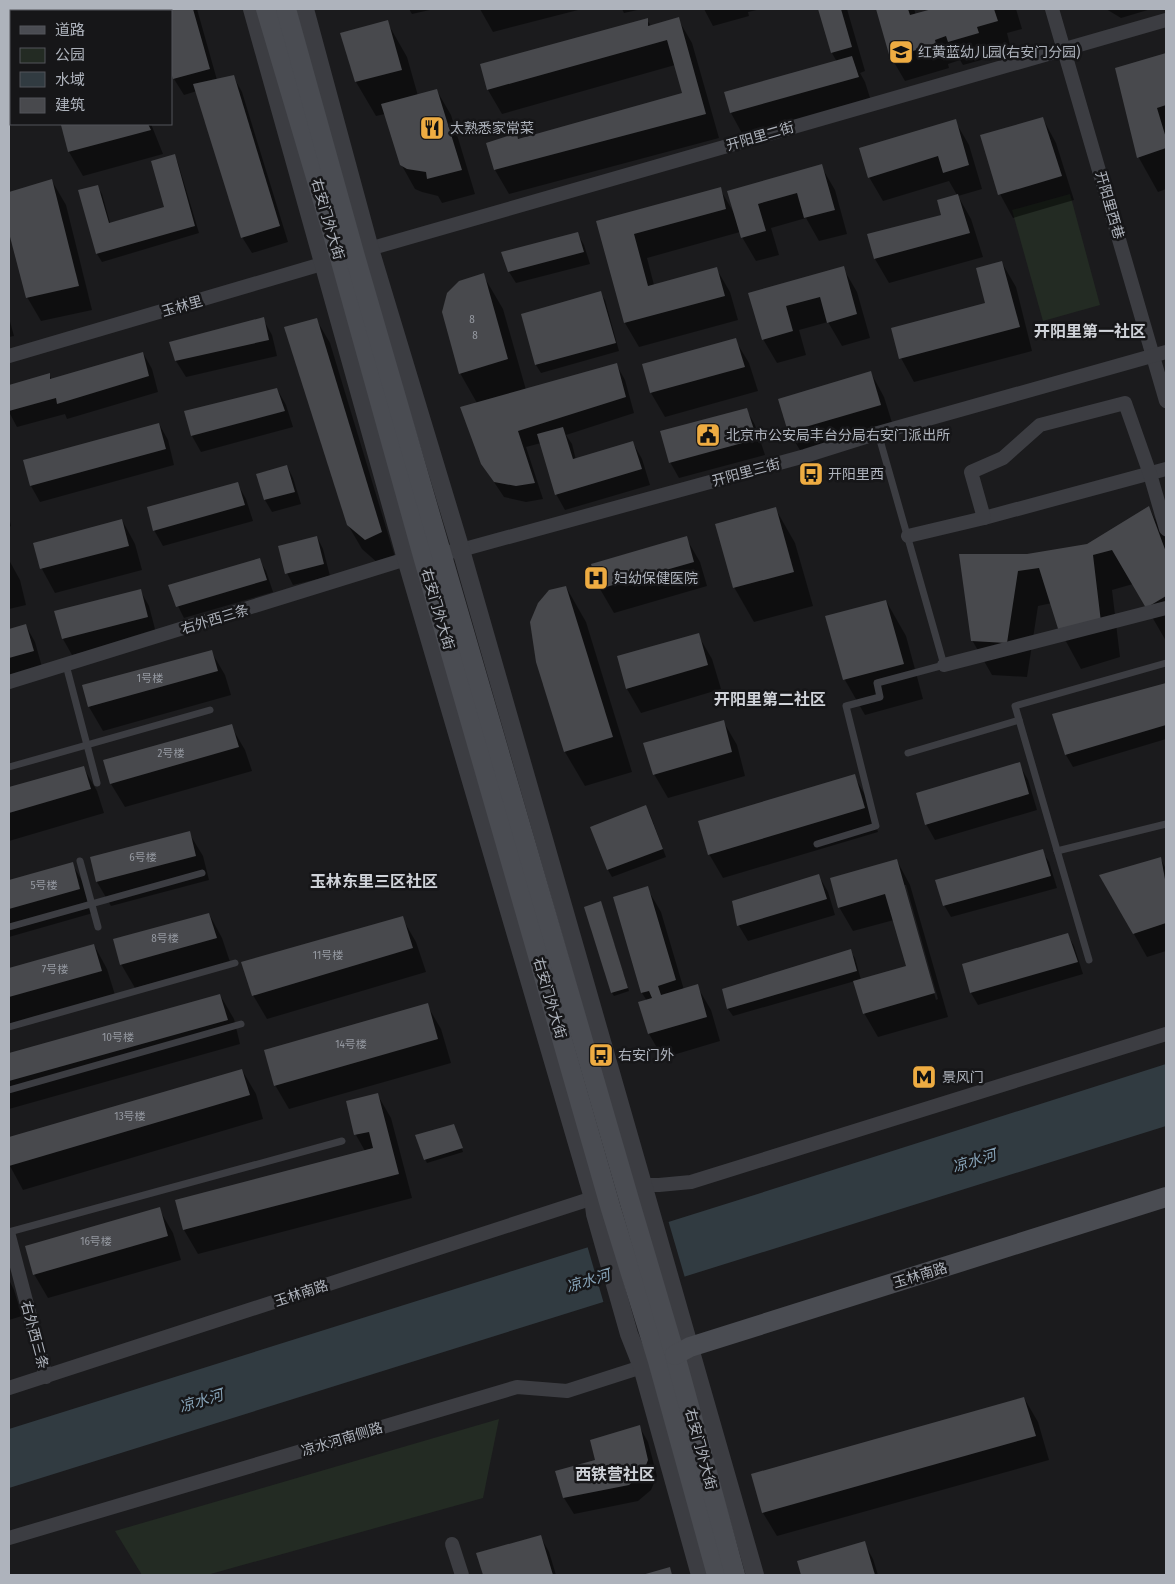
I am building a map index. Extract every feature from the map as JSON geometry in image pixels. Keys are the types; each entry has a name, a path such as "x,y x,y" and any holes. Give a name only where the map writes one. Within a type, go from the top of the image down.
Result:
{"main road":[{"name":"右安门外大街","path":"266,9 347,256"},
{"name":"右安门外大街","path":"286,9 423,556 620,1201 656,1326 734,1575"},
{"name":"玉林南路","path":"666,1358 1166,1198"},
{"name":"右安门外大街","path":"666,1358 717,1575"}],"street":[{"path":"252,9 461,550 620,1201"},
{"path":"304,9 347,256"},
{"name":"开阳里西巷","path":"1052,9 1160,354 1166,402"},
{"name":"开阳里二街","path":"347,256 1166,20"},
{"name":"玉林里","path":"9,356 347,256"},
{"name":"开阳里三街","path":"423,556 461,550 805,456 878,433 1160,354"},
{"path":"984,518 971,472 1002,458 1040,425 1125,402 1150,474 1166,529"},
{"path":"908,536 984,518 1166,469"},
{"path":"423,556 620,1201 666,1358 755,1575"},
{"name":"右外西三条","path":"9,682 423,556"},
{"path":"944,665 1166,608"},
{"name":"玉林南路","path":"9,1388 620,1201 659,1185 691,1182 1166,1034"},
{"name":"右外西三条","path":"9,1236 46,1377"},
{"path":"666,1358 700,1575"},
{"name":"凉水河南侧路","path":"9,1538 517,1387 566,1392 666,1358"},
{"path":"452,1544 462,1575"}],"lane":[{"path":"817,844 876,826 846,706 880,697 877,683 944,665 878,433"},
{"path":"1088,960 1015,706 1166,663"},
{"path":"66,665 97,783"},
{"path":"9,767 210,710"},
{"path":"908,753 1019,720"},
{"path":"1057,850 1166,824"},
{"path":"80,861 98,927"},
{"path":"9,927 202,873"},
{"path":"9,1027 235,963"},
{"path":"9,1090 241,1024"},
{"path":"9,1232 342,1142"}],"green space":[{"path":"1070,194 1100,305 1043,321 1012,210"},
{"path":"499,1419 483,1498 207,1575 142,1575 115,1531"}],"water":[{"name":"凉水河","path":"1166,1064 1166,1126 9,1488 9,1429"}],"pier":[{"path":"668,1220 685,1278 604,1304 587,1245"}],"building":[{"path":"25,9 68,9 64,10"},
{"path":"193,9 210,69 173,79 172,10 153,10"},
{"path":"818,9 841,9 852,47 831,53"},
{"path":"876,9 908,9 910,15 932,9 994,9 998,21 977,27 979,33 948,42 946,36 935,40 936,44 890,58"},
{"path":"679,17 706,114 494,170 486,143 517,133 518,139 682,93 667,40 487,90 480,64 648,18 648,26"},
{"path":"388,20 402,70 355,82 340,33"},
{"path":"1166,53 1166,105 1157,108 1166,138 1166,148 1137,158 1115,68"},
{"path":"852,56 859,77 730,113 724,92"},
{"path":"234,75 280,226 241,238 193,84"},
{"path":"437,89 462,170 427,179 426,172 407,169 400,165 381,104"},
{"path":"1043,117 1062,176 998,195 980,135"},
{"path":"956,119 969,165 943,173 938,156 868,178 859,148"},
{"path":"61,125 148,125 151,130 68,152"},
{"path":"175,154 195,226 96,254 78,190 98,185 109,223 164,207 151,161"},
{"path":"822,164 835,210 804,218 797,193 758,204 766,231 741,238 727,191"},
{"path":"52,179 79,286 26,298 9,233 9,192"},
{"path":"721,187 726,209 634,234 648,286 717,267 725,296 624,323 596,221"},
{"path":"958,194 970,233 874,259 867,234 941,215 937,200"},
{"path":"578,232 584,252 508,272 501,252"},
{"path":"1002,261 1020,327 899,359 891,328 985,303 976,268"},
{"path":"844,266 857,314 827,323 820,297 786,306 793,331 762,340 748,293"},
{"path":"484,273 508,359 459,374 442,312 447,293 459,281"},
{"path":"601,291 616,343 535,365 521,314"},
{"path":"264,317 269,340 175,361 169,342"},
{"path":"317,318 382,532 365,540 347,525 284,327"},
{"path":"736,338 745,367 650,393 642,364"},
{"path":"143,352 149,376 57,404 56,398 9,411 9,385 50,373 50,379"},
{"path":"617,363 626,397 518,431 535,483 516,486 494,482 481,464 460,407"},
{"path":"871,371 881,405 788,432 778,399"},
{"path":"277,388 285,411 191,436 184,411"},
{"path":"747,408 757,439 669,463 660,431"},
{"path":"159,423 166,449 30,486 23,460"},
{"path":"563,427 573,459 633,441 642,469 555,495 537,434"},
{"path":"287,465 295,492 264,500 256,474"},
{"path":"238,482 245,505 153,531 147,507"},
{"path":"1149,506 1166,552 1166,596 1146,608 1112,550 1093,555 1101,622 1060,635 1039,568 1018,571 1007,643 971,641 959,554 1027,554 1087,544"},
{"path":"776,507 794,572 733,588 715,524"},
{"path":"122,519 129,546 40,569 33,543"},
{"path":"317,536 324,564 285,574 278,546"},
{"path":"687,536 694,562 599,589 591,564"},
{"path":"260,558 267,580 176,607 168,585"},
{"path":"566,586 613,737 564,752 536,662 530,622 538,603 549,590"},
{"path":"141,589 148,617 62,639 54,611"},
{"path":"886,600 904,664 843,680 825,616"},
{"path":"26,624 34,651 9,658 9,629"},
{"path":"699,633 708,665 626,689 617,656"},
{"path":"212,650 218,671 88,707 82,685"},
{"path":"1166,683 1166,725 1065,755 1052,714"},
{"path":"724,720 732,752 653,775 643,743"},
{"path":"232,724 239,747 110,784 103,760"},
{"path":"1020,762 1029,794 925,825 916,793"},
{"path":"84,766 91,789 9,813 9,787"},
{"path":"855,774 865,808 708,855 698,821"},
{"path":"646,805 663,849 607,870 590,827"},
{"path":"190,831 196,856 96,882 90,857"},
{"path":"1043,849 1051,876 943,906 935,880"},
{"path":"1161,857 1166,885 1166,923 1133,934 1099,875"},
{"path":"897,859 935,993 863,1014 853,981 906,966 885,894 838,908 830,878"},
{"path":"73,862 80,889 9,909 9,880"},
{"path":"819,874 827,899 737,926 732,901"},
{"path":"648,886 676,980 658,986 661,995 698,984 707,1017 648,1034 638,1002 652,998 649,991 641,993 613,897"},
{"path":"601,901 628,988 611,993 584,907"},
{"path":"209,913 217,938 120,965 113,939"},
{"path":"403,916 413,948 252,996 241,962"},
{"path":"1068,933 1078,962 970,993 962,964"},
{"path":"94,944 102,971 9,997 9,968"},
{"path":"851,949 857,971 727,1009 722,989"},
{"path":"220,994 228,1020 9,1081 9,1053"},
{"path":"428,1003 438,1039 274,1086 264,1050"},
{"path":"242,1069 250,1095 9,1166 9,1137"},
{"path":"378,1093 399,1174 183,1230 175,1200 373,1148 369,1132 354,1135 346,1101"},
{"path":"454,1124 463,1148 424,1160 415,1135"},
{"path":"160,1207 168,1236 33,1275 25,1246"},
{"path":"1024,1397 1036,1436 762,1513 751,1474"},
{"path":"640,1425 648,1460 643,1473 629,1485 563,1498 555,1471 595,1460 590,1440"},
{"path":"541,1535 553,1575 483,1575 476,1553"},
{"path":"865,1541 875,1575 801,1575 797,1561"},
{"path":"670,1567 672,1575 642,1575"}],"place":[{"name":"红黄蓝幼儿园(右安门分园)","path":"901,52"},
{"name":"太熟悉家常菜","path":"432,128"},
{"name":"北京市公安局丰台分局右安门派出所","path":"708,435"},
{"name":"开阳里西","path":"811,474"},
{"name":"妇幼保健医院","path":"596,578"},
{"name":"右安门外","path":"601,1055"},
{"name":"景风门","path":"924,1077"}],"district":[{"name":"开阳里第一社区","path":"1090,331"},
{"name":"开阳里第二社区","path":"770,699"},
{"name":"玉林东里三区社区","path":"374,881"},
{"name":"西铁营社区","path":"615,1474"}]}
